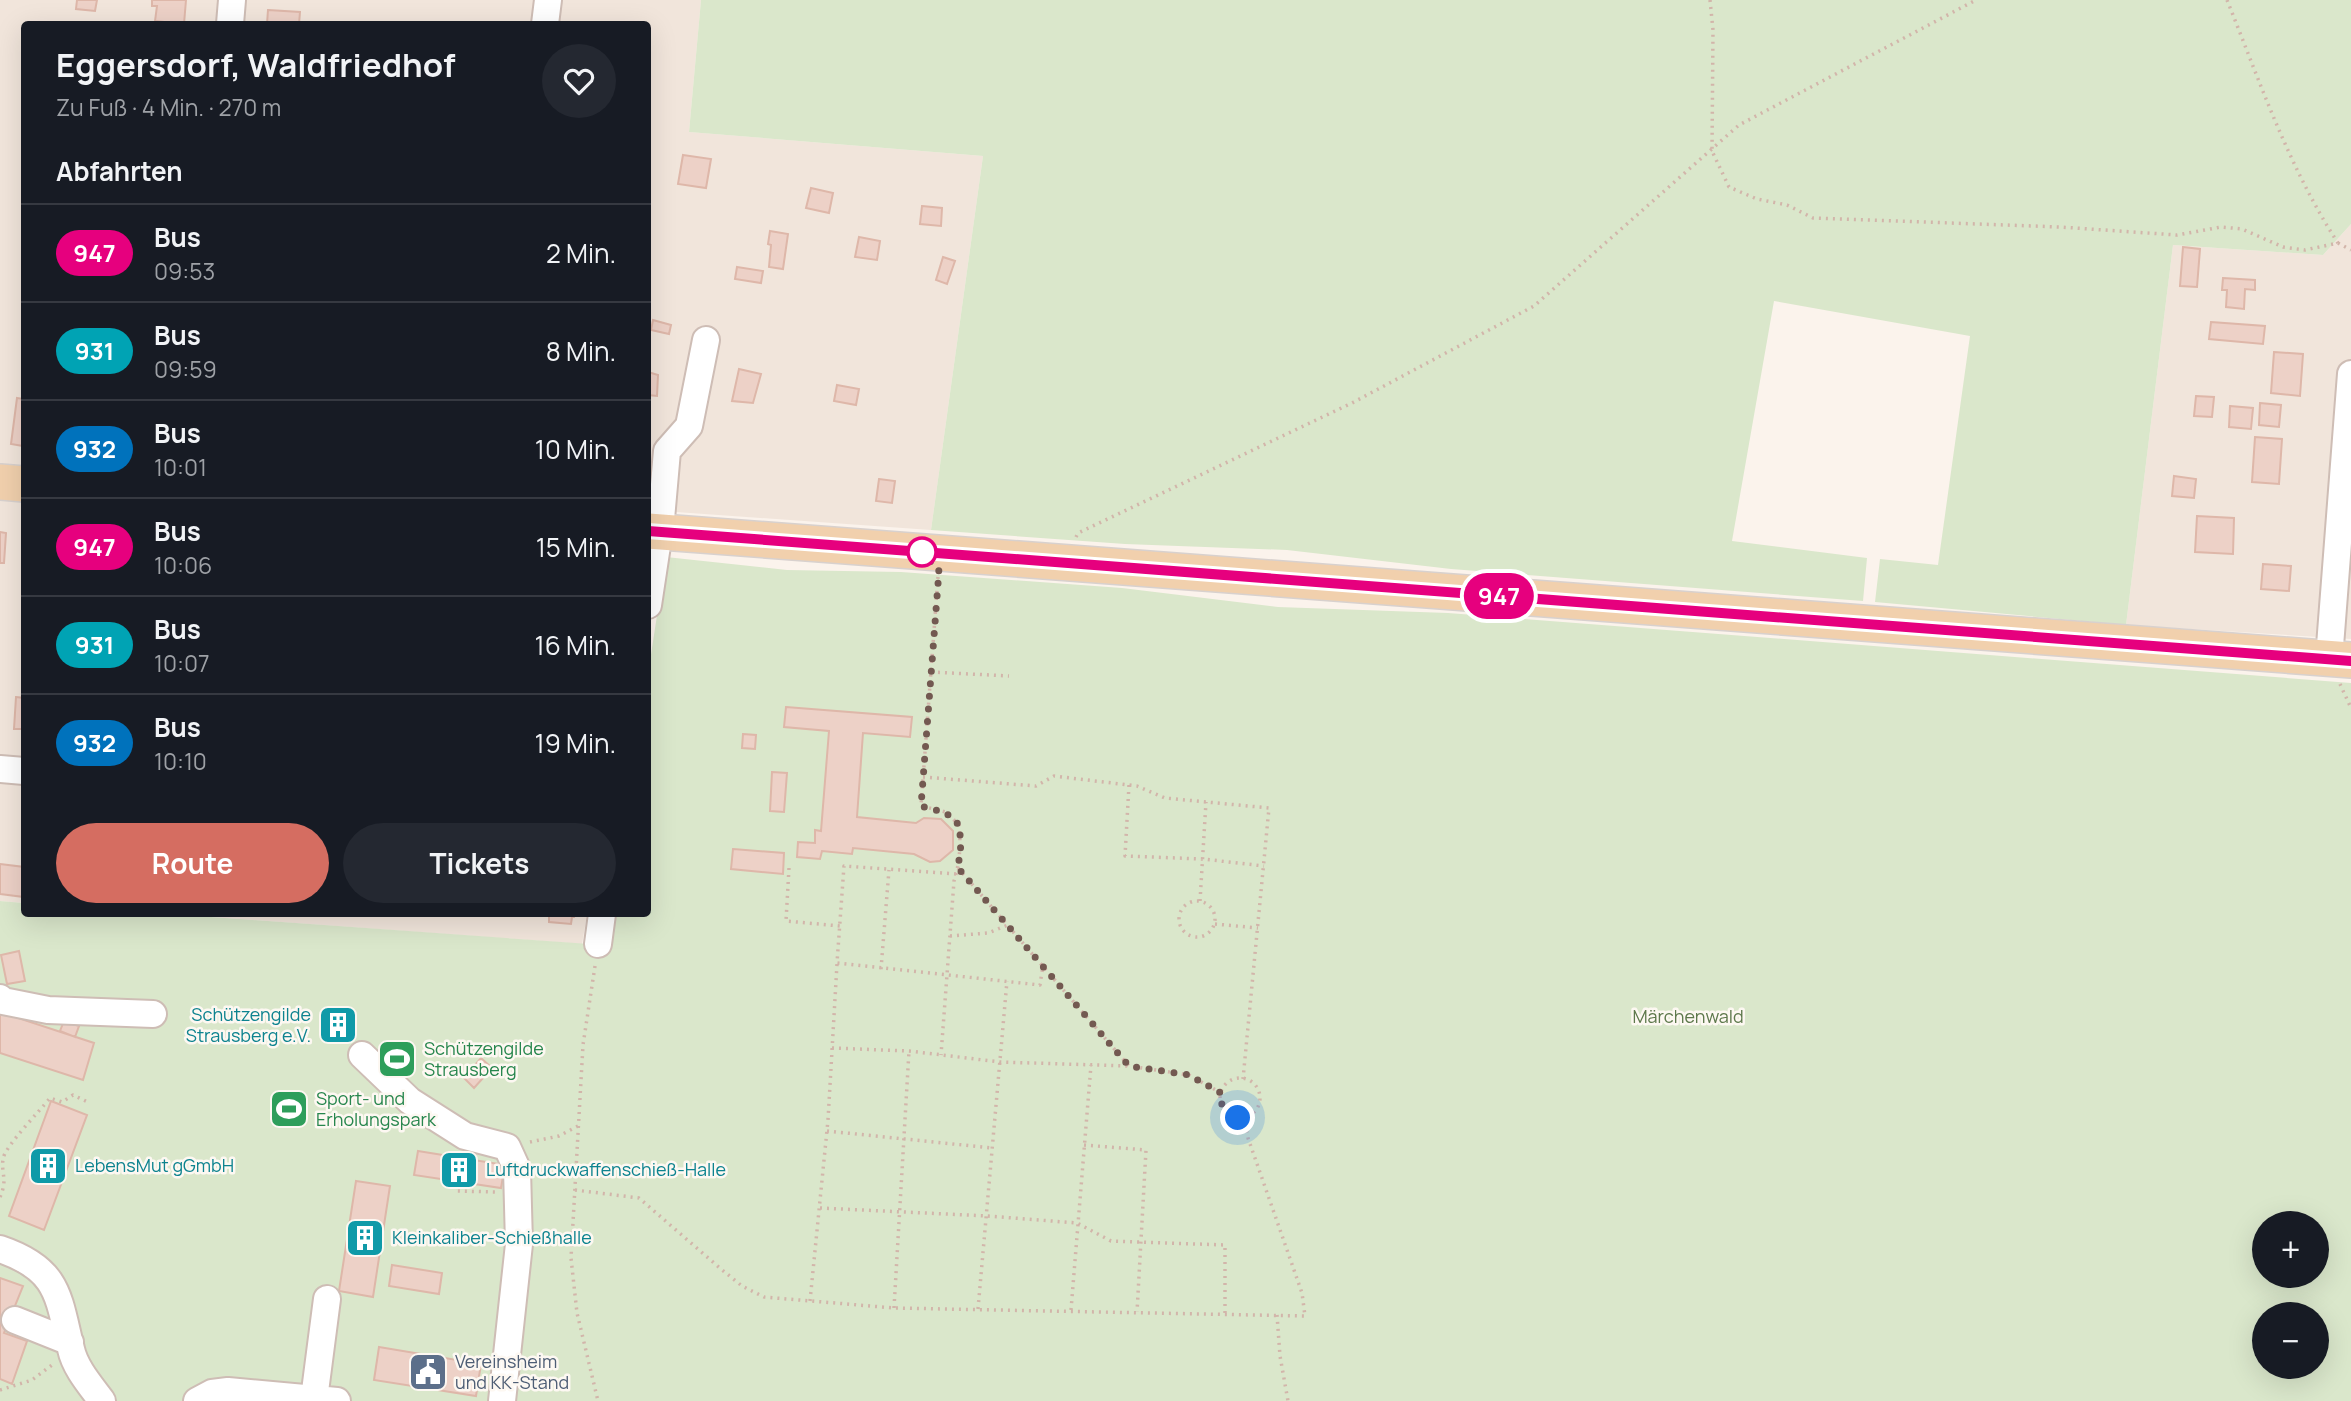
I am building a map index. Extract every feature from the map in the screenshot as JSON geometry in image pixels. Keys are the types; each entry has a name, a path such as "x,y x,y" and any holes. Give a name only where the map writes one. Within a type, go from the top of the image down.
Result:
{"main road":[{"path":"0,482 21,484"},
{"path":"653,531 2340,660"}],"street":[{"path":"230,21 232,0"},
{"path":"545,21 548,0"},
{"path":"651,561 653,531 667,451 689,426 706,340"},
{"path":"2340,660 2351,374"},
{"path":"0,769 21,771"},
{"path":"598,944 602,917"},
{"path":"0,998 4,1002 48,1010 153,1014"},
{"path":"362,1055 410,1101 454,1129 466,1136 507,1147 517,1169 517,1277 502,1401"},
{"path":"0,1250 39,1268 47,1278 58,1297 71,1346 86,1379 102,1401"},
{"path":"197,1401 212,1393 228,1391 325,1400 327,1299"},
{"path":"15,1320 71,1346"}],"path":[{"path":"1710,0 1713,30 1712,150 1729,187 1757,199 1787,205 1813,218 2060,227 2177,235 2221,227 2242,229 2283,247 2305,250 2338,243"},
{"path":"1069,563 1078,533 1352,403 1534,306 1739,125 1976,0"},
{"path":"2227,0 2298,173 2318,213 2338,243 2351,250"},
{"path":"939,571 921,806 946,813 959,825 961,844 950,936 942,1055"},
{"path":"931,672 1009,676"},
{"path":"923,777 1037,786 1054,776 1129,785 1165,798 1269,808 1243,1079"},
{"path":"1129,785 1125,856 1203,859 1264,866"},
{"path":"1200,901 1206,802"},
{"path":"810,1301 827,1130 844,866 956,874"},
{"path":"789,867 786,921 840,926"},
{"path":"958,868 1129,1066"},
{"path":"881,969 889,870"},
{"path":"1200,901 1212,908 1215,924 1208,934 1190,936 1181,927 1179,920 1182,909 1191,902 1200,901"},
{"path":"1215,924 1258,928"},
{"path":"950,936 988,933 1008,925"},
{"path":"598,944 583,1045 571,1258 577,1313 598,1401"},
{"path":"837,963 1040,985 1043,965"},
{"path":"978,1309 1007,981"},
{"path":"832,1048 909,1051 1000,1062 1129,1066 1189,1075 1221,1093"},
{"path":"894,1308 909,1051"},
{"path":"1071,1311 1091,1065"},
{"path":"1243,1079 1257,1087 1260,1100 1255,1111 1244,1118 1231,1116 1220,1100 1228,1082 1243,1079"},
{"path":"0,1197 5,1183 3,1159 8,1148 50,1098 62,1102 73,1096 90,1103"},
{"path":"575,1190 639,1198 742,1286 764,1297 894,1308 1305,1316 1302,1293 1248,1138 1244,1118"},
{"path":"507,1147 559,1136 579,1126"},
{"path":"827,1130 992,1148"},
{"path":"1084,1145 1146,1150 1137,1312"},
{"path":"456,1186 455,1191 511,1193 519,1190"},
{"path":"820,1208 1077,1223 1111,1241 1225,1245 1225,1314"},
{"path":"1277,1315 1280,1356 1289,1401"},
{"path":"0,1390 32,1380 71,1346"}],"shaded area":[{"path":"0,0 701,0 689,132 983,156 931,530 651,510 651,21 21,21 21,903 0,901"},
{"path":"2351,224 2351,639 2126,625 2173,245 2323,255"},
{"path":"211,917 586,917 582,944"}],"green space":[{"path":"701,0 2351,0 2351,224 2323,255 2173,245 2126,625 1875,602 1880,559 1938,565 1970,336 1774,301 1732,541 1867,558 1863,601 1451,569 1287,550 1125,544 931,530 983,156 689,132"},
{"name":"Märchenwald","path":"666,557 787,570 901,572 1122,588 1278,607 1448,613 2351,683 2351,1401 0,1401 0,901 21,903 21,917 212,917 604,945 609,917 651,917 651,654"}],"building":[{"path":"77,0 97,0 95,11 76,9"},
{"path":"152,0 186,0 184,21 155,21 157,6 152,6"},
{"path":"268,10 300,12 299,21 267,21"},
{"path":"683,155 711,159 706,188 678,184"},
{"path":"811,188 833,193 829,213 806,208"},
{"path":"922,206 942,208 941,226 920,224"},
{"path":"770,231 788,234 783,269 769,267"},
{"path":"859,237 880,241 877,260 855,257"},
{"path":"2183,247 2200,249 2197,287 2180,286"},
{"path":"943,257 955,261 947,284 936,280"},
{"path":"737,267 763,271 761,283 735,279"},
{"path":"2223,278 2255,280 2255,290 2245,289 2244,309 2226,307 2227,290 2222,290"},
{"path":"653,320 671,325 669,334 651,330"},
{"path":"2211,322 2265,326 2263,344 2209,339"},
{"path":"2274,352 2303,354 2300,396 2271,393"},
{"path":"739,369 761,374 753,403 732,401"},
{"path":"651,373 658,375 657,396 651,395"},
{"path":"837,385 859,389 856,405 834,401"},
{"path":"2196,396 2214,397 2212,417 2194,416"},
{"path":"17,398 21,399 21,446 11,444"},
{"path":"2260,403 2281,405 2279,427 2259,425"},
{"path":"2230,406 2253,408 2251,429 2229,427"},
{"path":"2255,437 2282,439 2279,484 2252,482"},
{"path":"2174,476 2196,479 2194,498 2172,496"},
{"path":"879,479 895,481 892,503 876,501"},
{"path":"2197,516 2234,518 2233,554 2195,552"},
{"path":"0,532 6,533 4,563 0,563"},
{"path":"2263,564 2291,566 2289,591 2261,589"},
{"path":"16,697 21,698 21,729 14,729"},
{"path":"786,707 912,717 910,737 863,733 857,817 916,823 924,818 941,819 953,831 953,850 940,861 930,862 914,854 853,848 852,854 822,851 820,859 797,857 798,842 815,843 815,830 821,831 829,731 784,727"},
{"path":"743,734 756,735 755,749 742,748"},
{"path":"772,772 787,773 784,812 770,811"},
{"path":"733,849 784,853 783,874 731,869"},
{"path":"0,864 21,867 21,897 0,894"},
{"path":"549,917 572,917 571,924 549,922"},
{"path":"19,951 25,981 7,984 1,955"},
{"path":"0,1012 94,1043 83,1080 0,1053"},
{"name":"Schützengilde Strausberg e.V.","path":"327,1012 351,1014 348,1038 325,1036"},
{"path":"64,1021 79,1026 75,1037 60,1031"},
{"path":"481,1058 492,1068 474,1088 464,1078"},
{"name":"LebensMut gGmbH","path":"51,1101 87,1115 44,1230 9,1216"},
{"name":"Luftdruckwaffenschieß-Halle","path":"418,1151 505,1165 501,1188 414,1175"},
{"name":"Kleinkaliber-Schießhalle","path":"356,1181 390,1186 373,1297 339,1291"},
{"path":"392,1265 442,1273 439,1294 389,1286"},
{"path":"0,1278 23,1286 4,1333 27,1341 12,1384 0,1379"},
{"name":"Vereinsheim und KK-Stand","path":"379,1347 481,1364 476,1396 374,1380"}],"bus line":[{"name":"947","path":"651,531 2351,661"}],"place":[{"name":"Schützengilde Strausberg e.V.","path":"338,1025"},
{"name":"Schützengilde Strausberg","path":"397,1059"},
{"name":"Sport- und Erholungspark","path":"289,1109"},
{"name":"LebensMut gGmbH","path":"48,1166"},
{"name":"Luftdruckwaffenschieß-Halle","path":"459,1170"},
{"name":"Kleinkaliber-Schießhalle","path":"365,1238"},
{"name":"Vereinsheim und KK-Stand","path":"428,1372"}],"route":[{"path":"922,552 939,571 921,806 946,813 959,825 961,844 958,868 1129,1066 1189,1075 1221,1093 1220,1100 1226,1112 1238,1118"}]}
